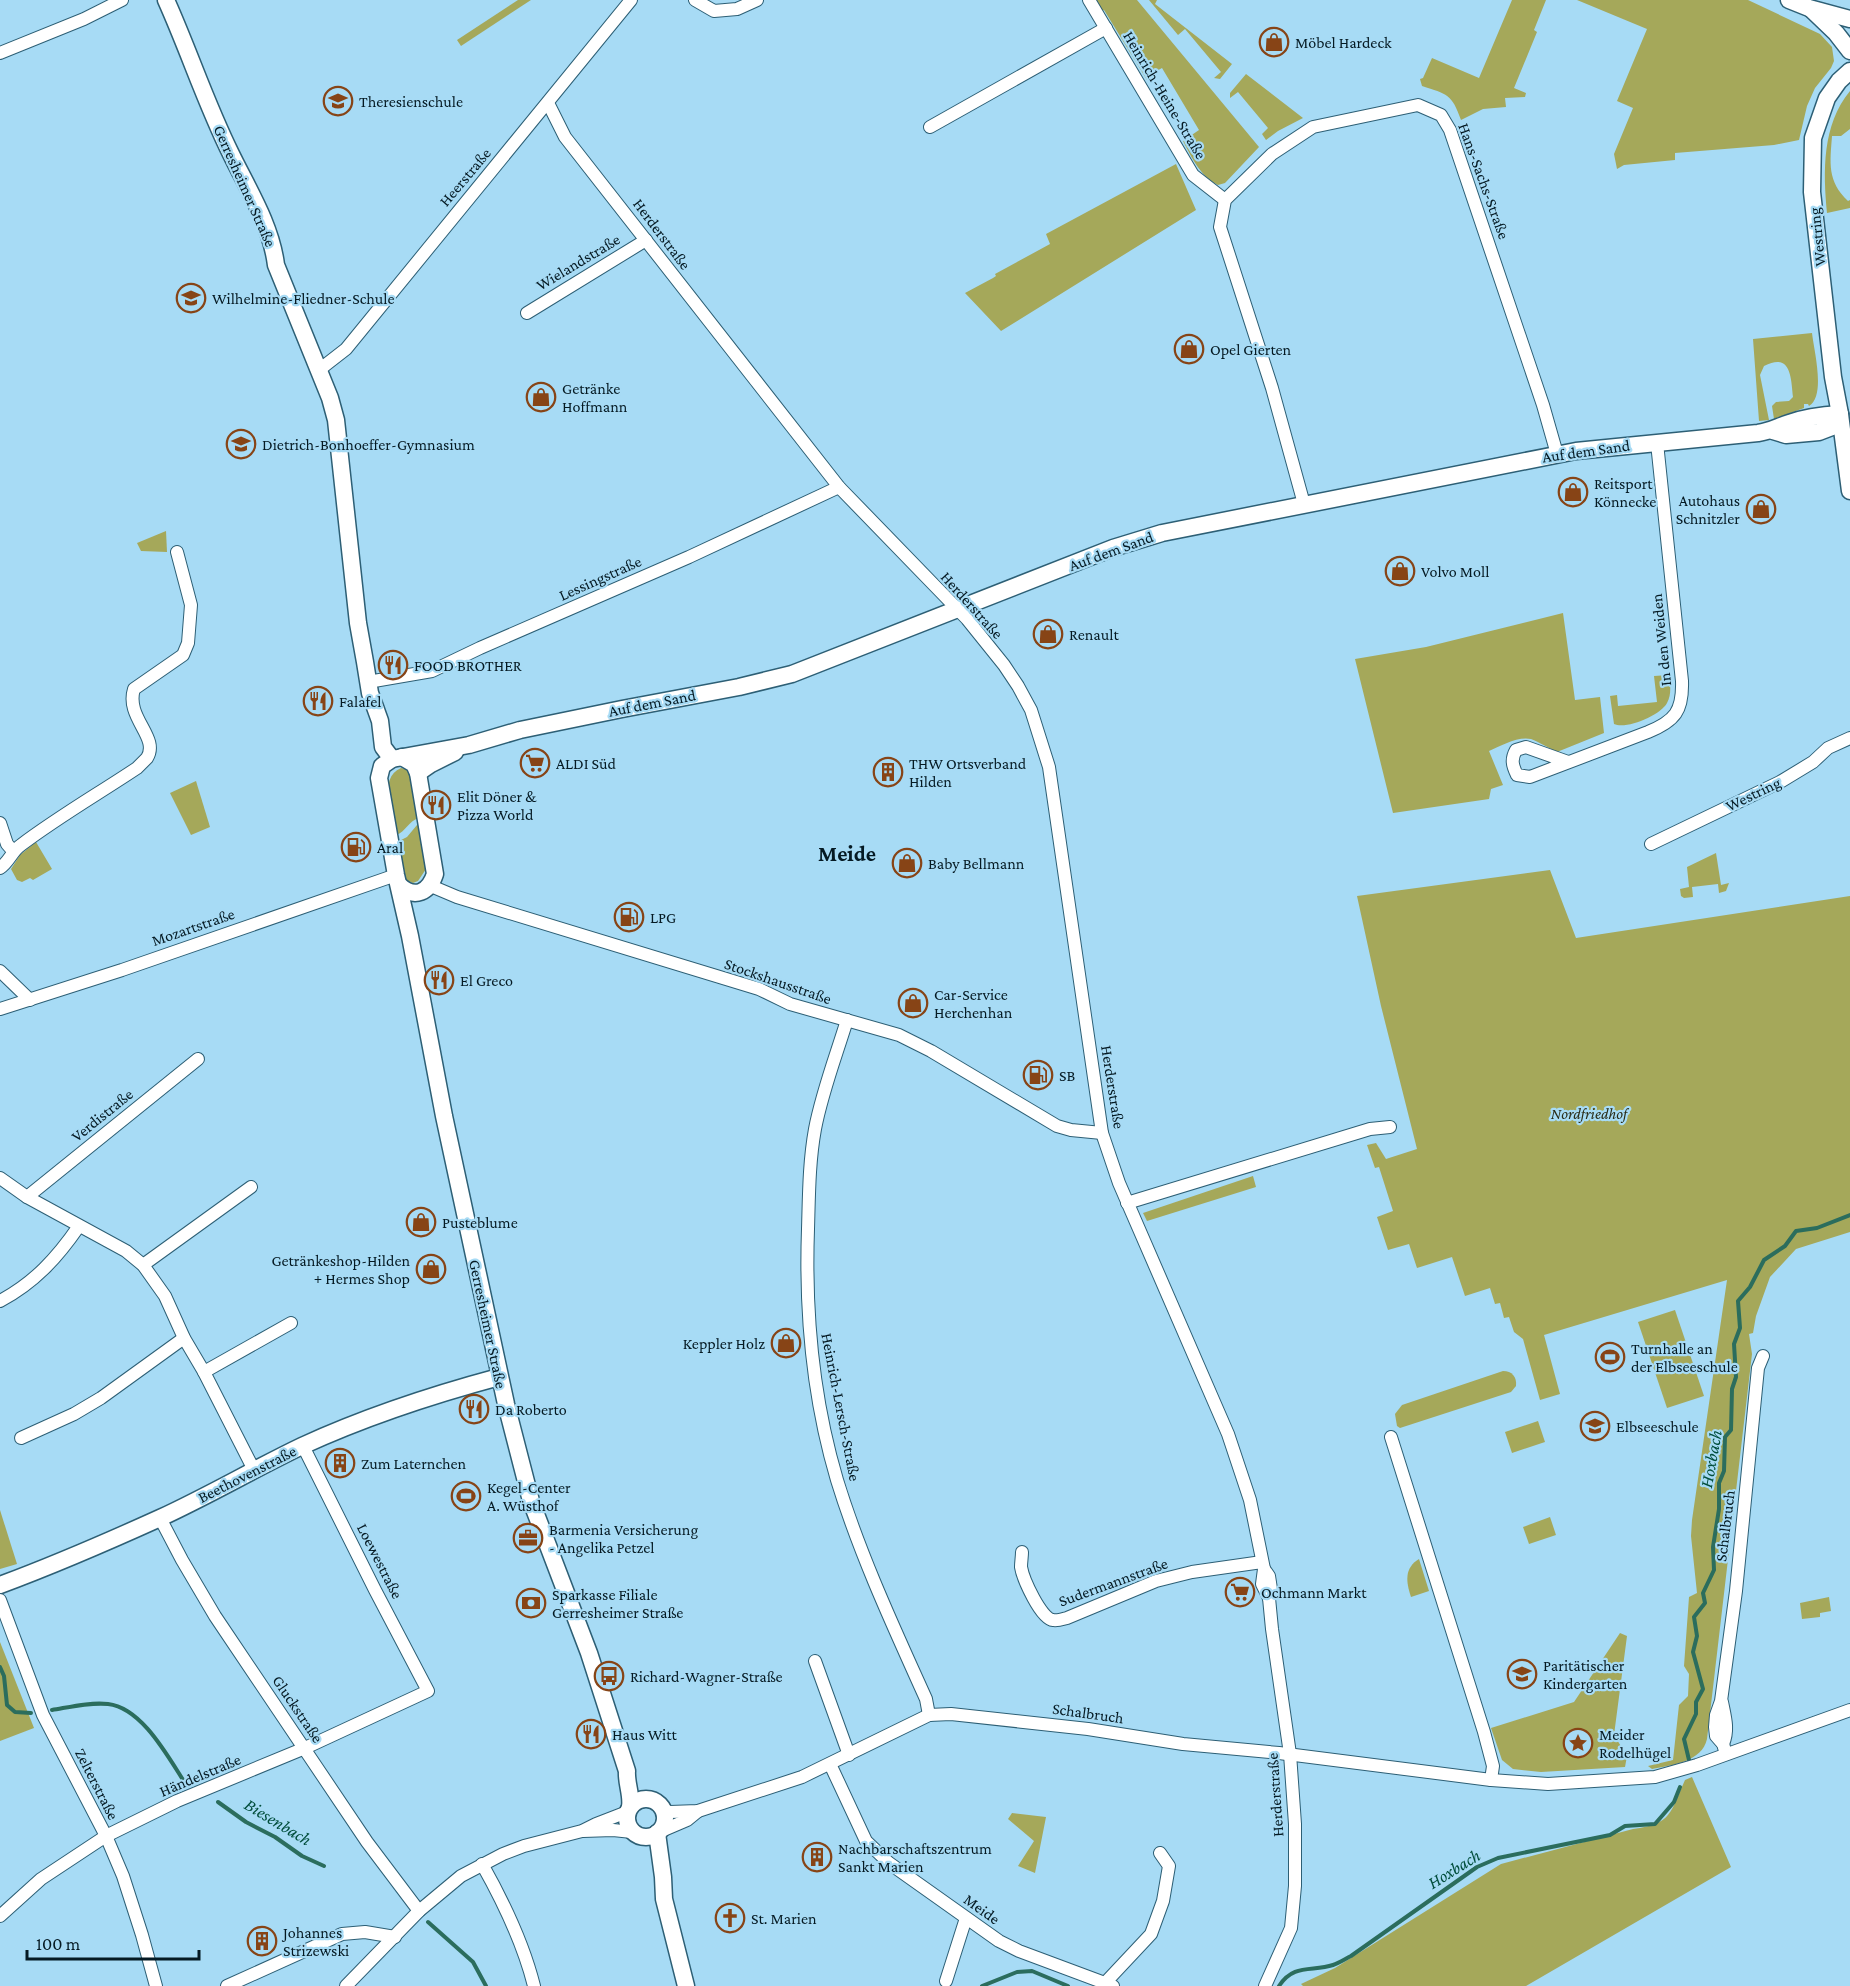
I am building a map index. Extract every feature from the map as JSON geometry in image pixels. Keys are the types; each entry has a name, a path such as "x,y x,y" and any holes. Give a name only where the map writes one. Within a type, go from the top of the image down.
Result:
{"street":[{"path":"0,53 84,19 122,0"},
{"name":"Gerresheimer Straße","path":"166,0 231,154 253,197 273,245 276,265 330,398 336,420 358,623 369,688 370,723 375,748 392,761 414,764 418,773 435,874 425,889 410,936"},
{"name":"Heerstraße","path":"319,370 346,349 631,0"},
{"path":"695,0 714,11 737,9 757,0"},
{"name":"Heinrich-Heine-Straße","path":"1089,0 1193,175 1225,200"},
{"path":"1789,0 1847,20"},
{"path":"1809,8 1836,33 1850,51"},
{"name":"Heinrich-Heine-Straße","path":"930,127 1106,28"},
{"name":"Westring","path":"1850,71 1839,81 1827,98 1813,138 1812,192 1833,377 1845,410 1850,491"},
{"name":"Herderstraße","path":"548,103 565,137 839,487 973,627 1018,686 1031,710 1041,738 1057,817 1102,1133 1127,1203 1228,1432 1250,1500 1263,1566 1269,1576 1271,1589 1269,1598 1290,1754 1295,1824 1295,1886 1291,1928 1265,1986"},
{"name":"Hans-Sachs-Straße","path":"1225,200 1272,154 1312,127 1418,105 1442,115 1467,176 1557,454"},
{"name":"Herderstraße","path":"538,115 565,137"},
{"path":"1225,200 1220,227 1272,388 1304,504"},
{"name":"Wielandstraße","path":"527,313 646,240"},
{"name":"Auf dem Sand","path":"392,761 469,745 520,730 739,687 792,674 1113,548 1162,533 1557,454 1773,431 1786,435 1818,432 1832,427 1845,410"},
{"name":"In den Weiden","path":"1568,762 1666,725 1676,712 1683,694 1657,443"},
{"name":"Lessingstraße","path":"369,688 432,671 689,557 839,487"},
{"path":"0,868 5,865 13,851 35,834 136,768 147,757 150,748 147,735 133,711 131,698 134,689 183,655 188,643 191,605 177,552"},
{"name":"Westring","path":"1651,844 1780,782 1814,762 1828,748 1850,738"},
{"name":"Auf dem Sand","path":"418,773 469,745"},
{"name":"Gerresheimer Straße","path":"392,761 379,778 406,926 410,936 442,1105 499,1377 531,1501 590,1653 627,1771 631,1800 628,1810"},
{"path":"0,823 7,844 13,851"},
{"path":"397,880 411,892 425,889"},
{"name":"Mozartstraße","path":"0,1009 397,880"},
{"name":"Stockshausstraße","path":"425,889 759,989 790,1004 899,1035 931,1051 1057,1126 1071,1130 1102,1133"},
{"path":"0,971 30,1000"},
{"name":"Heinrich-Lersch-Straße","path":"847,1020 815,1127 810,1161 807,1270 812,1352 827,1439 837,1479 853,1527 926,1699 929,1715"},
{"name":"Verdistraße","path":"27,1197 198,1059"},
{"path":"1127,1203 1370,1129 1390,1127"},
{"path":"0,1178 27,1197 126,1251 143,1265 165,1296 184,1338 254,1470"},
{"path":"143,1265 251,1187"},
{"path":"0,1301 27,1285 43,1271 59,1254 79,1226"},
{"path":"204,1372 291,1323"},
{"path":"21,1438 74,1414 101,1398 184,1338"},
{"name":"Schalbruch","path":"1724,1749 1716,1736 1716,1715 1722,1701 1736,1591 1758,1368 1763,1356"},
{"name":"Beethovenstraße","path":"0,1585 160,1518 303,1446 434,1395 499,1377"},
{"path":"1391,1437 1484,1732 1493,1766 1491,1780"},
{"name":"Loewestraße","path":"303,1446 428,1690"},
{"name":"Gluckstraße","path":"160,1518 215,1616 367,1842 419,1911"},
{"name":"Sudermannstraße","path":"1022,1552 1021,1566 1024,1578 1042,1612 1053,1621 1065,1619 1166,1578 1263,1566"},
{"name":"Zelterstraße","path":"0,1600 43,1715 106,1836 129,1895 156,1986"},
{"path":"815,1661 849,1755"},
{"name":"Händelstraße","path":"0,1916 41,1879 106,1836 428,1690"},
{"name":"Schalbruch","path":"663,1810 698,1811 793,1780 929,1715 951,1714 1088,1729 1183,1744 1290,1754 1491,1780 1548,1784 1655,1778 1697,1765 1724,1749 1850,1710"},
{"name":"Meide","path":"830,1764 867,1841 889,1863 999,1941 1019,1951 1109,1984 1151,1934 1157,1920 1169,1866 1160,1853"},
{"name":"Gerresheimer Straße","path":"627,1771 648,1799"},
{"path":"582,1832 628,1810 638,1800 648,1799 657,1802 663,1810 665,1819 648,1834 646,1843 664,1899 686,1986"},
{"path":"628,1810 627,1824 648,1834"},
{"name":"Schalbruch","path":"648,1834 687,1820 698,1811"},
{"path":"346,1986 419,1911 449,1884 482,1864 524,1846 582,1832 613,1830 648,1834"},
{"path":"482,1864 516,1928 534,1986"},
{"path":"946,1981 966,1917"},
{"path":"227,1986 342,1935 365,1932 395,1937"}],"green space":[{"path":"518,0 531,0 461,46 457,40"},
{"path":"1096,0 1137,0 1259,147 1225,183 1218,185 1206,177 1190,154 1183,141 1199,130 1162,68 1147,80"},
{"path":"1149,0 1157,0 1155,4 1232,64 1220,79 1214,78 1221,72 1185,29 1178,35"},
{"path":"1512,0 1546,0 1534,30 1537,32 1514,88 1526,93 1525,97 1505,98 1506,107 1483,109 1461,120 1455,105 1448,96 1422,86 1420,79 1423,78 1432,58 1479,78"},
{"path":"1577,0 1748,0 1820,34 1832,47 1834,61 1815,88 1807,106 1799,140 1774,145 1675,153 1675,160 1624,165 1617,169 1614,154 1633,108 1617,101 1647,29"},
{"path":"1246,74 1303,118 1266,140 1262,134 1268,128 1238,92 1230,98 1230,93"},
{"path":"1850,91 1850,129 1841,136 1832,136 1831,171 1841,194 1848,201 1850,200 1850,208 1827,213 1825,165 1829,133 1841,104"},
{"path":"1176,164 1196,210 1001,331 965,293 1050,244 1046,234"},
{"path":"1812,333 1818,372 1817,393 1814,401 1809,406 1804,404 1804,408 1774,419 1772,406 1776,402 1789,401 1793,397 1788,369 1785,364 1773,362 1764,366 1760,375 1769,420 1759,421 1753,339"},
{"path":"166,531 167,552 141,551 137,543"},
{"path":"1563,613 1575,700 1600,697 1604,733 1557,752 1531,739 1509,742 1489,751 1503,785 1491,789 1489,799 1393,813 1355,659 1426,647"},
{"path":"1669,675 1670,696 1663,708 1634,723 1614,724 1610,696 1617,695 1618,706 1657,702 1654,676"},
{"path":"401,768 409,770 419,818 396,835 388,789 394,773"},
{"path":"196,781 210,827 191,835 170,793"},
{"path":"417,825 420,825 426,869 418,881 413,883 406,880 397,842 407,837"},
{"path":"36,842 52,869 33,880 30,878 22,882 17,880 11,869 20,855"},
{"path":"1716,853 1721,885 1729,883 1726,891 1719,893 1718,884 1692,887 1693,897 1681,896 1680,889 1689,887 1687,867"},
{"name":"Nordfriedhof","path":"1550,870 1576,938 1850,896 1850,1232 1796,1249 1770,1277 1756,1316 1753,1333 1749,1334 1752,1354 1707,1739 1704,1747 1693,1758 1652,1769 1648,1766 1673,1760 1679,1705 1688,1696 1689,1674 1684,1666 1689,1597 1697,1593 1691,1536 1692,1520 1727,1280 1544,1335 1560,1394 1540,1400 1523,1339 1514,1332 1509,1317 1504,1318 1500,1303 1495,1304 1490,1288 1465,1296 1452,1257 1417,1268 1409,1244 1388,1250 1377,1217 1393,1211 1379,1167 1375,1168 1367,1145 1376,1143 1386,1159 1417,1149 1381,1006 1357,896"},
{"path":"1253,1176 1256,1187 1147,1221 1143,1213"},
{"path":"1675,1310 1704,1396 1667,1408 1638,1322"},
{"path":"1503,1371 1515,1377 1516,1386 1511,1392 1400,1428 1397,1426 1395,1414 1402,1405"},
{"path":"1538,1421 1545,1442 1512,1453 1505,1432"},
{"path":"0,1510 17,1564 0,1569"},
{"path":"1550,1517 1556,1535 1529,1544 1523,1527"},
{"path":"1419,1559 1429,1591 1411,1597 1408,1586 1409,1571"},
{"path":"1829,1597 1831,1611 1820,1613 1820,1617 1802,1619 1800,1603"},
{"path":"1620,1633 1627,1636 1614,1735 1627,1756 1625,1767 1541,1772 1513,1769 1502,1760 1491,1728 1574,1702"},
{"path":"0,1642 34,1728 0,1741"},
{"path":"1692,1777 1731,1867 1526,1986 1303,1986 1301,1984 1335,1968 1501,1864 1646,1827 1663,1820 1672,1809 1685,1780"},
{"path":"1012,1813 1046,1817 1035,1873 1018,1866 1034,1841 1008,1819"}],"waterway":[{"name":"Hoxbach","path":"1689,1760 1684,1739 1696,1714 1696,1702 1703,1689 1693,1652 1697,1636 1694,1617 1705,1603 1703,1593 1714,1570 1713,1547 1719,1509 1719,1483 1724,1471 1725,1437 1731,1430 1732,1389 1736,1377 1734,1344 1740,1328 1738,1301 1750,1287 1764,1260 1785,1246 1796,1231 1817,1228 1850,1215"},
{"name":"Biesenbach","path":"0,1667 4,1676 7,1705 15,1712 31,1713"},
{"name":"Biesenbach","path":"52,1710 94,1704 108,1704 121,1708 133,1715 154,1736 187,1786"},
{"name":"Hoxbach","path":"1279,1986 1297,1971 1333,1965 1351,1956 1477,1867 1498,1858 1610,1835 1625,1826 1655,1824 1674,1802 1680,1787"},
{"name":"Biesenbach","path":"218,1802 302,1856 324,1866"},
{"name":"Biesenbach","path":"428,1922 473,1962 486,1986"},
{"name":"Hoxbach","path":"982,1986 1017,1972 1032,1971 1068,1986"}],"place":[{"name":"Möbel Hardeck","path":"1274,42"},
{"name":"Theresienschule","path":"338,101"},
{"name":"Wilhelmine-Fliedner-Schule","path":"191,298"},
{"name":"Opel Gierten","path":"1189,349"},
{"name":"Getränke Hoffmann","path":"541,397"},
{"name":"Dietrich-Bonhoeffer-Gymnasium","path":"241,444"},
{"name":"Reitsport Könnecke","path":"1573,492"},
{"name":"Autohaus Schnitzler","path":"1761,509"},
{"name":"Volvo Moll","path":"1400,571"},
{"name":"Renault","path":"1048,634"},
{"name":"FOOD BROTHER","path":"393,665"},
{"name":"Falafel","path":"318,701"},
{"name":"ALDI Süd","path":"535,763"},
{"name":"THW Ortsverband Hilden","path":"888,772"},
{"name":"Elit Döner & Pizza World","path":"436,805"},
{"name":"Aral","path":"356,847"},
{"name":"Baby Bellmann","path":"907,863"},
{"name":"LPG","path":"629,917"},
{"name":"El Greco","path":"439,980"},
{"name":"Car-Service Herchenhan","path":"913,1003"},
{"name":"SB","path":"1038,1075"},
{"name":"Pusteblume","path":"421,1222"},
{"name":"Getränkeshop-Hilden + Hermes Shop","path":"431,1269"},
{"name":"Keppler Holz","path":"786,1343"},
{"name":"Turnhalle an der Elbseeschule","path":"1610,1357"},
{"name":"Da Roberto","path":"474,1409"},
{"name":"Elbseeschule","path":"1595,1426"},
{"name":"Zum Laternchen","path":"340,1463"},
{"name":"Kegel-Center A. Wüsthof","path":"466,1496"},
{"name":"Barmenia Versicherung - Angelika Petzel","path":"528,1538"},
{"name":"Ochmann Markt","path":"1240,1592"},
{"name":"Sparkasse Filiale Gerresheimer Straße","path":"531,1603"},
{"name":"Paritätischer Kindergarten","path":"1522,1674"},
{"name":"Richard-Wagner-Straße","path":"609,1676"},
{"name":"Haus Witt","path":"591,1734"},
{"name":"Meider Rodelhügel","path":"1578,1743"},
{"name":"Nachbarschaftszentrum Sankt Marien","path":"817,1857"},
{"name":"St. Marien","path":"730,1918"},
{"name":"Johannes Strizewski","path":"262,1941"}],"district":[{"name":"Meide","path":"847,853"}]}
